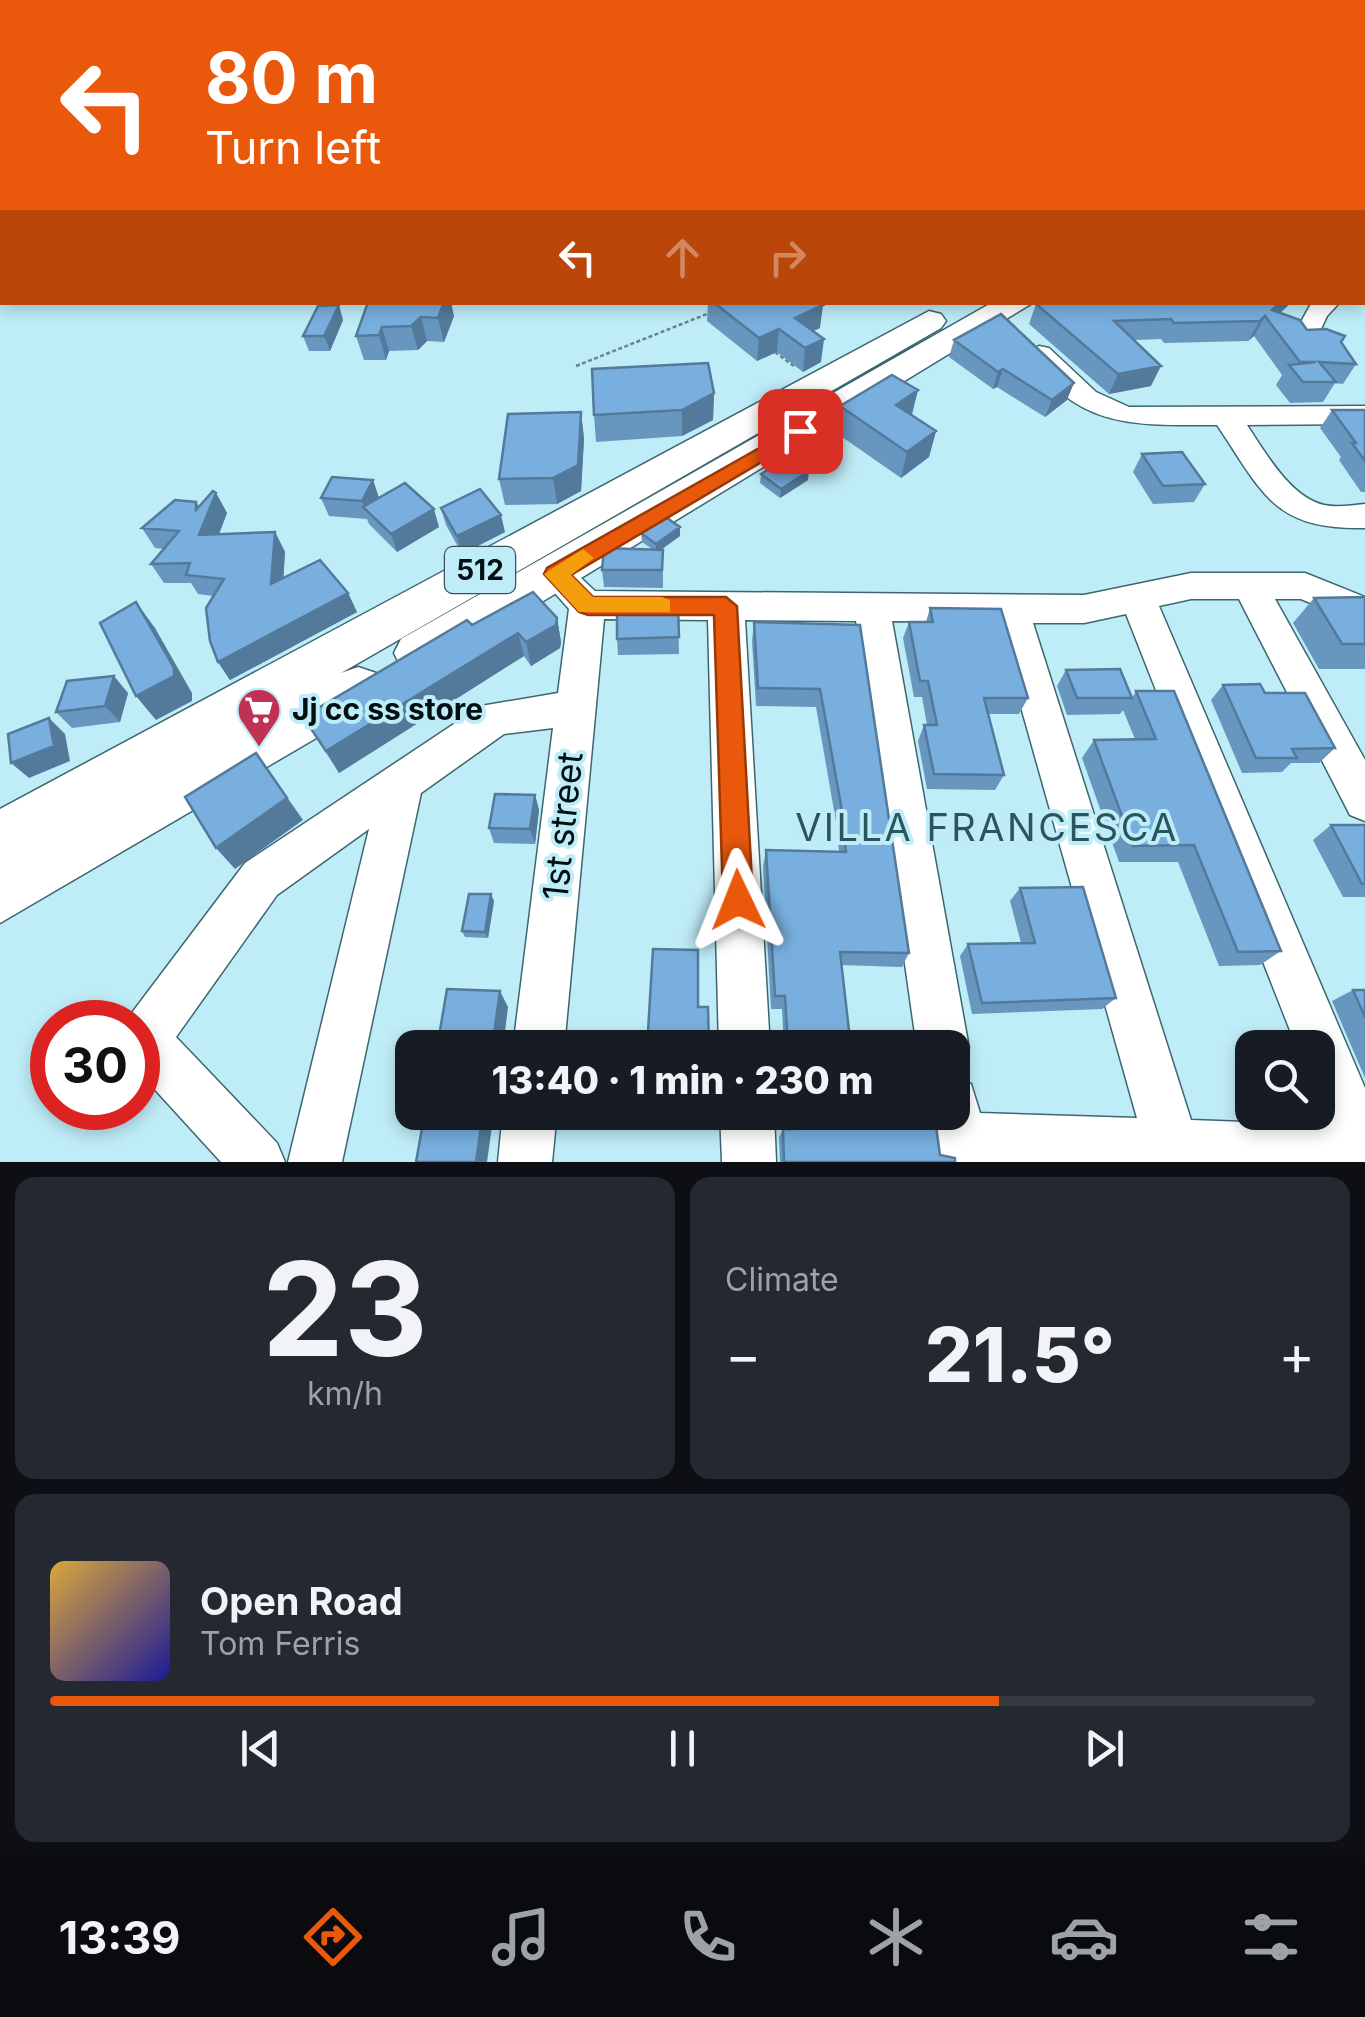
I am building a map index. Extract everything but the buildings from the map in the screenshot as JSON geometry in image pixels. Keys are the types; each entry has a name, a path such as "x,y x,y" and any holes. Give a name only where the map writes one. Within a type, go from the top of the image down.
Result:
{"main road":[{"name":"512","path":"0,894 555,574 918,344 993,306"},
{"name":"512","path":"0,839 816,382 918,344"}],"street":[{"path":"1304,340 1315,313 1324,305"},
{"path":"993,306 1106,410 1125,416 1365,415"},
{"path":"1226,417 1284,494 1301,507 1319,516 1365,516"},
{"path":"555,574 588,606 1084,610 1191,586 1305,586 1365,612"},
{"path":"1250,586 1365,801"},
{"path":"958,1135 1365,1153 1138,598"},
{"name":"1st street","path":"540,1030 588,606"},
{"path":"726,606 743,1030"},
{"path":"872,608 941,1030"},
{"path":"1012,609 1172,1147"},
{"path":"258,1162 143,1040 260,879 495,718 576,708"},
{"path":"315,1162 402,782"},
{"path":"525,1162 528,1130"},
{"path":"748,1130 750,1162"}],"path":[{"path":"576,366 716,311"},
{"path":"773,351 816,382"}],"slow traffic":[{"path":"583,558 555,574 588,606 662,606"}],"place":[{"name":"Jj cc ss store","path":"259,748"}],"district":[{"name":"VILLA FRANCESCA","path":"987,828"}],"route":[{"path":"738,900 726,606 588,606 555,574 800,431"}]}
